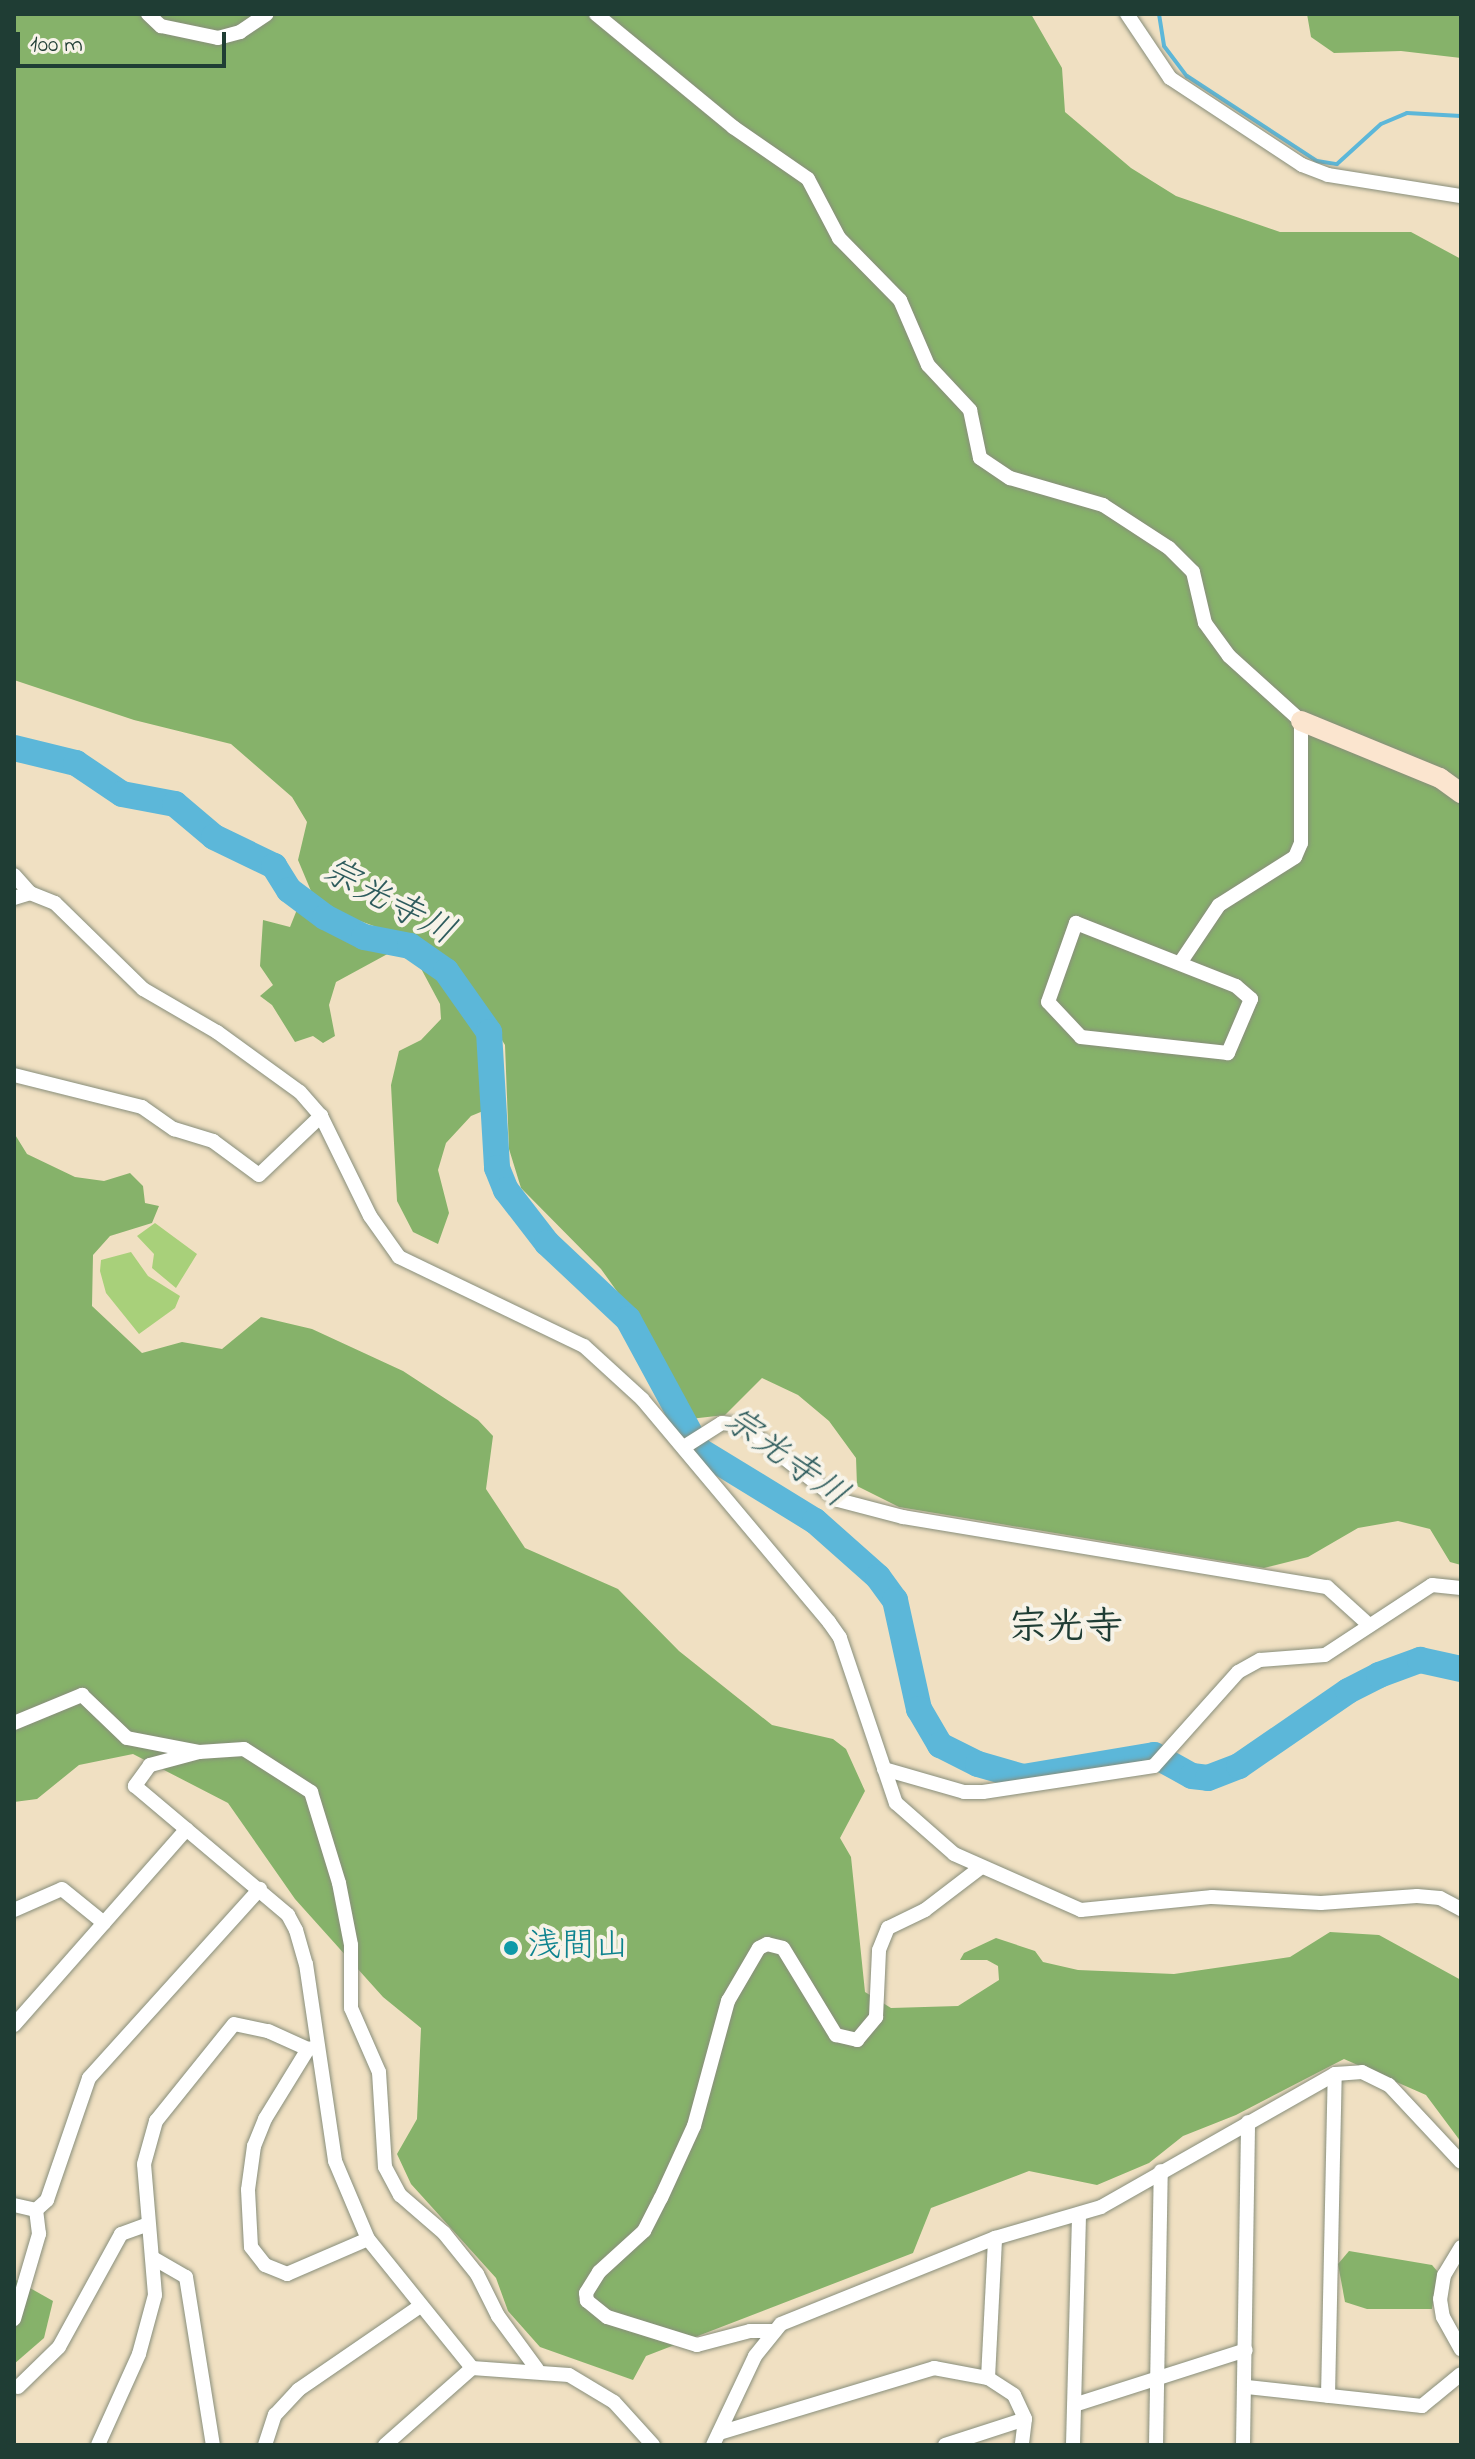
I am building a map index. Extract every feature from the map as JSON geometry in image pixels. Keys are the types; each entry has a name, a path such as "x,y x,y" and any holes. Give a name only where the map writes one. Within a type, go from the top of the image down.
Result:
{"street":[{"path":"148,14 161,26 218,38 240,32 267,14"},
{"path":"596,14 733,127 808,179 839,238 900,300 928,365 970,410 980,458 1010,478 1103,505 1169,548 1193,572 1205,623 1229,656 1301,721 1440,778 1461,793"},
{"path":"1127,14 1170,78 1302,165 1328,175 1461,196"},
{"path":"1180,963 1219,905 1295,857 1301,843 1301,721"},
{"path":"14,875 30,893 55,903 143,989 269,1066 321,1116 370,1216 399,1257 584,1346 692,1442 840,1638 890,1789 907,1817 980,1868 1081,1910 1212,1897 1321,1903 1417,1896 1440,1898 1461,1909"},
{"path":"14,898 30,893"},
{"path":"1076,923 1180,963 1236,986 1251,999 1228,1053 1081,1037 1048,1002 1076,923"},
{"path":"14,1075 142,1107 174,1129 213,1141 259,1175 321,1116"},
{"path":"692,1442 722,1423 742,1425 838,1500 903,1517 1327,1587 1369,1625"},
{"path":"884,1769 964,1792 983,1792 1154,1766 1170,1752 1238,1672 1260,1660 1325,1655 1432,1585 1461,1588"},
{"path":"14,1723 82,1695 127,1738 199,1752"},
{"path":"537,2369 498,2316 477,2274 444,2233 400,2195 385,2167 379,2072 349,2001 354,1983 351,1945 316,1802 304,1786 244,1749 199,1752 150,1765 135,1783 260,1889 288,1915 296,1930 306,1964 312,2048 335,2161 368,2239 472,2368 498,2373 537,2369 591,2384 653,2445"},
{"path":"14,2025 187,1829"},
{"path":"980,1868 925,1910 888,1928 879,1950 876,2017 857,2040 836,2035 783,1948 767,1944 759,1948 728,2001 694,2126 661,2198 644,2231 599,2272 586,2293 587,2301 607,2317 697,2345 772,2331 797,2315 995,2238 1079,2214 1335,2074 1362,2072 1389,2085 1461,2162"},
{"path":"14,1910 62,1889 104,1923"},
{"path":"36,2210 47,2200 89,2078 109,2050 260,1889"},
{"path":"98,2445 146,2335 155,2295 144,2164 156,2121 227,2028 244,2024 312,2048"},
{"path":"312,2048 254,2146 248,2190 251,2247 265,2265 287,2274 368,2239"},
{"path":"1328,2396 1335,2074"},
{"path":"1243,2445 1247,2387 1248,2122"},
{"path":"1156,2445 1161,2171"},
{"path":"14,2205 36,2210"},
{"path":"14,2319 39,2234 36,2210"},
{"path":"1073,2445 1077,2404 1079,2214"},
{"path":"18,2387 59,2347 121,2234 148,2224"},
{"path":"988,2378 995,2238"},
{"path":"1461,2247 1444,2275 1440,2299 1443,2317 1461,2349"},
{"path":"153,2258 186,2277 213,2445"},
{"path":"265,2445 275,2415 298,2390 420,2306"},
{"path":"716,2439 772,2331"},
{"path":"1077,2404 1246,2350"},
{"path":"385,2445 472,2368"},
{"path":"716,2439 934,2368 988,2378 1014,2395 1025,2419 1022,2445"},
{"path":"1247,2387 1422,2406 1461,2374"},
{"path":"945,2445 1025,2419"}],"green space":[{"path":"14,14 1031,14 1062,68 1065,112 1131,168 1176,196 1280,232 1411,232 1461,259 1461,1565 1450,1562 1430,1529 1398,1521 1358,1528 1308,1557 1264,1568 899,1507 857,1486 856,1458 829,1421 798,1395 762,1378 725,1415 690,1419 644,1329 601,1269 521,1188 509,1149 505,1045 455,965 423,944 341,914 311,891 298,860 307,822 292,797 231,744 134,720 14,680"},
{"path":"1307,14 1461,14 1461,58 1401,51 1334,53 1311,37"},
{"path":"304,906 358,941 393,951 336,982 329,1005 335,1036 323,1043 313,1036 295,1042 272,1005 260,996 273,985 260,966 263,920 290,927 298,907"},
{"path":"417,961 423,961 485,1040 488,1109 471,1116 446,1143 438,1170 449,1213 438,1244 413,1232 397,1201 391,1085 399,1051 421,1040 441,1019 440,1004"},
{"path":"14,1133 27,1154 75,1177 104,1181 130,1173 143,1186 145,1203 159,1206 152,1223 110,1236 93,1255 92,1306 142,1353 182,1342 222,1349 261,1317 312,1329 403,1371 478,1420 493,1436 486,1489 525,1548 618,1589 679,1651 772,1725 833,1739 846,1749 865,1791 840,1838 851,1857 865,1992 891,2008 958,2006 999,1980 998,1966 987,1960 960,1960 964,1953 996,1938 1035,1951 1043,1962 1078,1970 1174,1974 1290,1957 1330,1932 1379,1935 1461,1980 1461,2142 1426,2095 1344,2059 1236,2115 1183,2136 1149,2163 1097,2185 1029,2171 931,2208 913,2253 646,2356 633,2380 540,2347 508,2311 496,2278 411,2184 397,2154 417,2119 421,2028 383,1997 295,1899 228,1803 133,1754 79,1765 37,1799 14,1802"},
{"path":"155,1223 197,1254 176,1288 152,1268 154,1254 137,1236"},
{"path":"131,1252 148,1276 180,1296 175,1308 139,1334 106,1293 100,1271 101,1260"},
{"path":"1349,2251 1432,2265 1438,2272 1432,2309 1367,2309 1345,2302 1338,2264"},
{"path":"14,2279 53,2301 44,2338 14,2364"}],"waterway":[{"path":"1159,14 1164,46 1187,76 1317,161 1337,164 1381,124 1407,113 1461,116"},
{"name":"宗光寺川","path":"14,748 76,763 122,794 175,804 214,837 274,866 289,890 325,917 364,937 410,946 446,971 489,1032 497,1168 506,1190 547,1243 628,1319 699,1450 815,1521 878,1577 895,1600 919,1709 940,1745 978,1764 1023,1777 1154,1755 1192,1776 1208,1778 1239,1766 1348,1691 1379,1675 1420,1660 1461,1669"}],"place":[{"name":"浅間山","path":"511,1948"}],"district":[{"name":"宗光寺","path":"1066,1630"}]}
